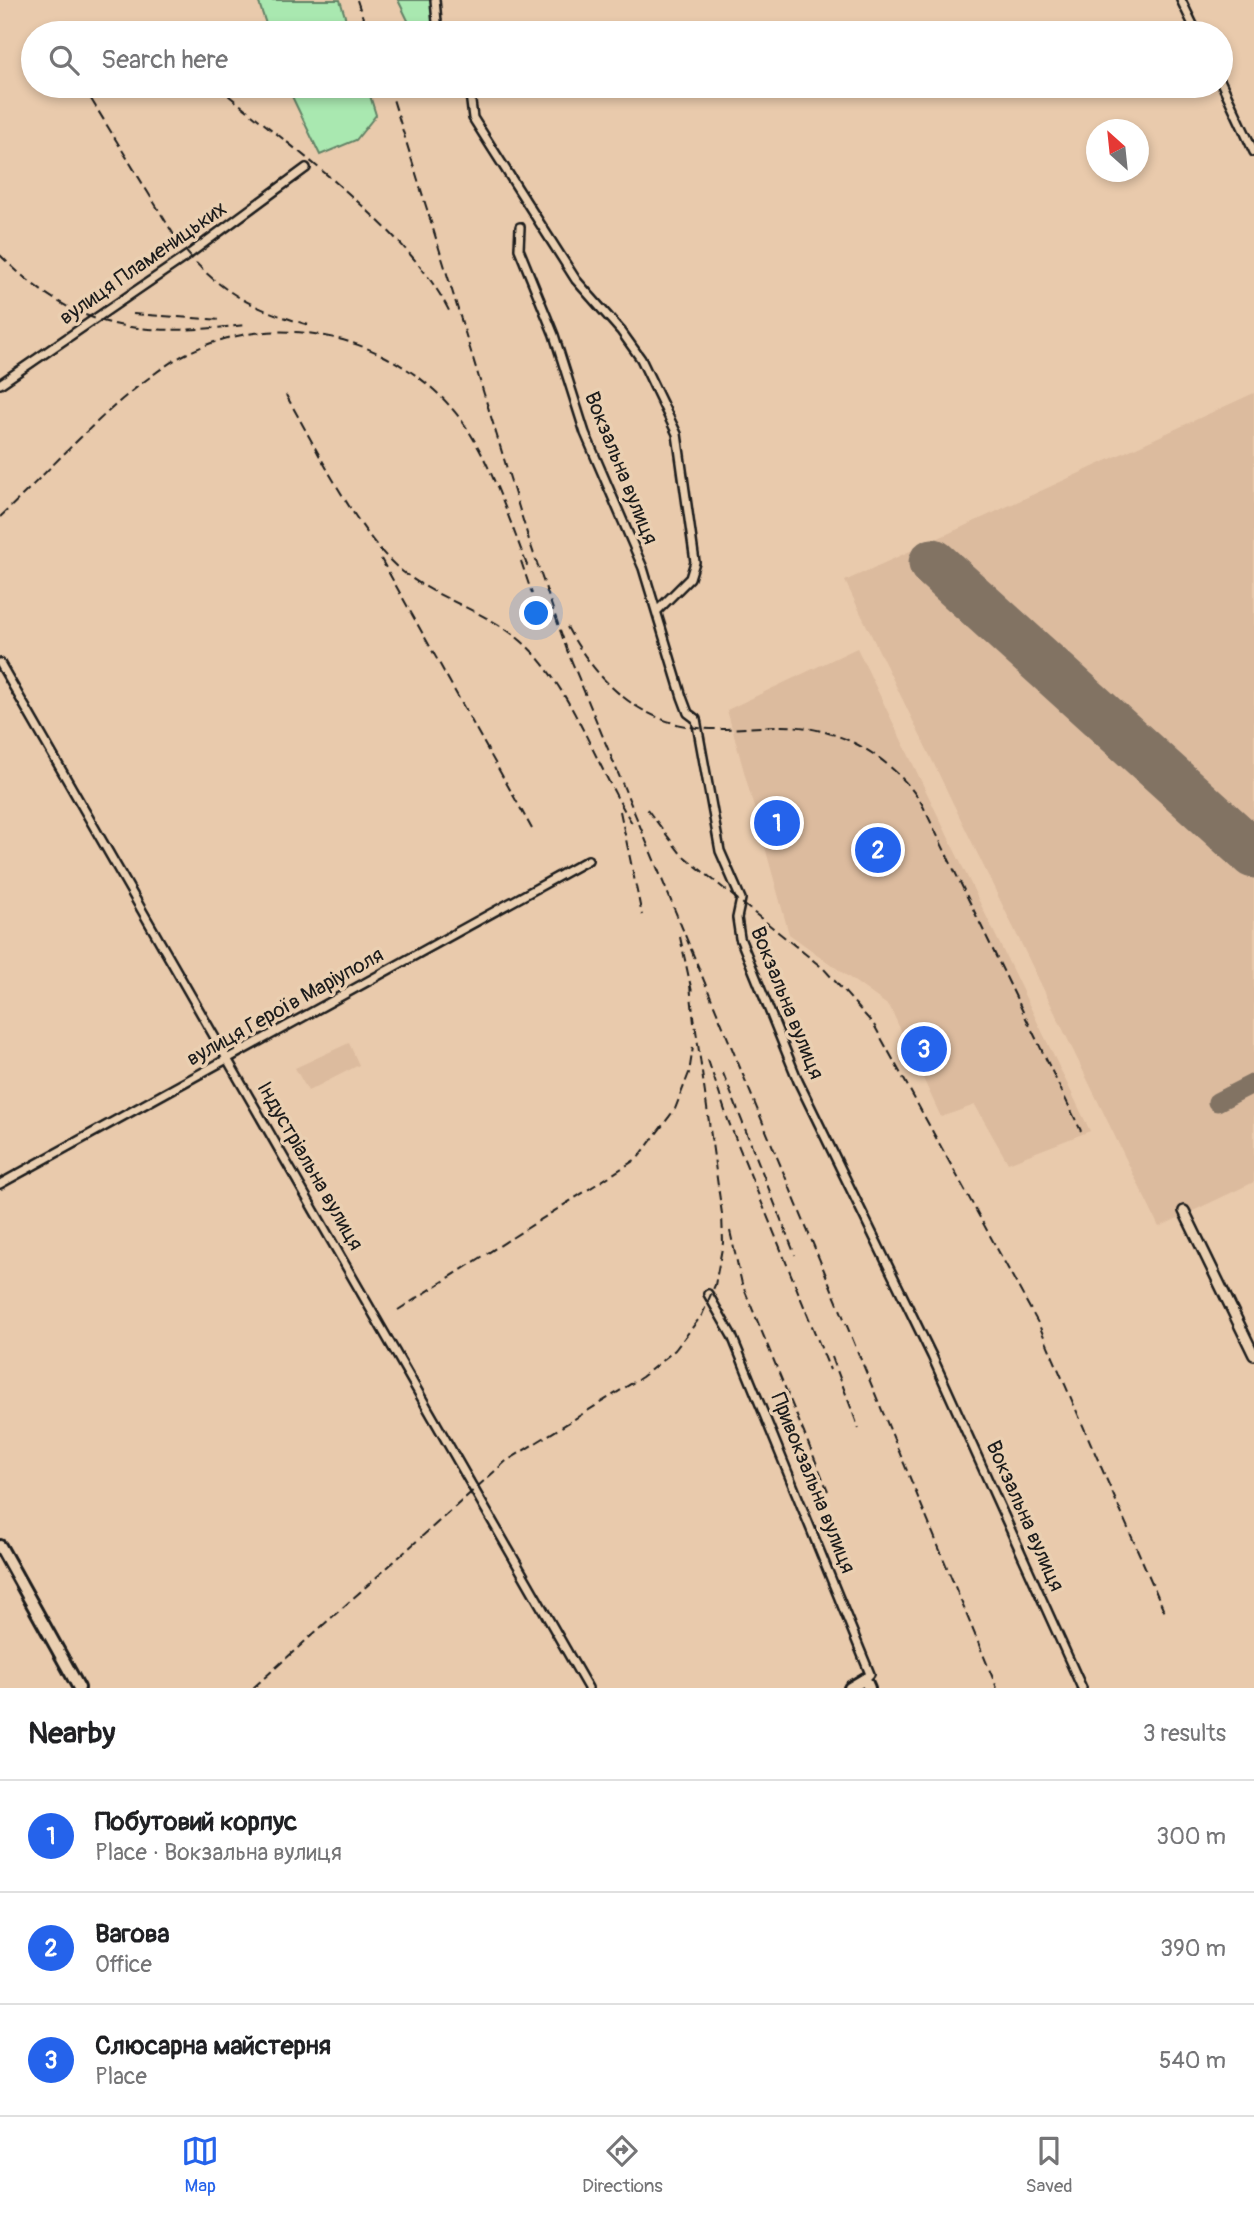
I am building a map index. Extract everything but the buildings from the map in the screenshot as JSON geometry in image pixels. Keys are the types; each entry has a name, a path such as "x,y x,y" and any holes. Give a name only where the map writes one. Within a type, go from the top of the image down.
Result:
{"main road":[{"path":"0,1546 79,1688"},
{"path":"850,1688 867,1684"}],"street":[{"path":"435,0 437,21"},
{"path":"1181,0 1191,21"},
{"path":"470,98 473,118 576,280 621,331 641,359 677,434 695,562 690,578 657,611"},
{"path":"1229,98 1254,152"},
{"name":"вулиця Пламеницьких","path":"0,384 188,255 306,169"},
{"name":"Вокзальна вулиця","path":"520,227 519,249 554,335 580,420 643,568 688,713 696,719 720,852 741,899 737,918 740,938 798,1081 932,1356 1082,1688"},
{"name":"Індустріальна вулиця","path":"0,663 452,1445 588,1688"},
{"name":"вулиця Героїв Маріуполя","path":"0,1184 588,860"},
{"path":"1184,1211 1254,1355"},
{"name":"Привокзальна вулиця","path":"708,1294 732,1336 865,1661 870,1674 867,1684"}],"shaded area":[{"path":"1254,393 1254,1182 1159,1227 845,581"},
{"path":"857,648 1090,1131 1008,1163 975,1105 941,1117 890,1007 789,934 727,710"},
{"path":"349,1043 359,1065 308,1091 295,1068"}],"green space":[{"path":"258,0 340,0 346,21 265,21"},
{"path":"398,0 436,0 437,21 408,21"},
{"path":"293,98 371,98 376,115 356,140 320,155"}],"taxiway":[{"path":"1217,1102 1254,1083"}],"runway":[{"path":"933,563 1254,854"}],"railway":[{"path":"357,0 364,21"},
{"path":"90,98 177,240 191,258 237,296 272,313 313,326"},
{"path":"232,98 312,162 379,222 408,252 433,284 451,315"},
{"path":"393,98 529,540 567,650 997,1688"},
{"path":"0,255 57,301 85,315 113,324 174,330 246,325"},
{"path":"133,314 222,320"},
{"path":"0,517 100,419 164,367 201,347 241,335 282,332 323,336 363,347 400,365 434,390 462,421 492,475 529,570"},
{"path":"286,395 339,490 370,537 387,557 420,583 507,630 537,657 565,696 632,823"},
{"path":"381,559 532,829"},
{"path":"521,561 532,594"},
{"path":"567,627 588,660 614,689 628,701 662,719 705,729 778,726 821,731 861,746 895,771 922,804 1081,1131"},
{"path":"647,809 681,854 824,969 874,1025 1038,1323 1166,1615"},
{"path":"620,811 642,915"},
{"path":"680,937 692,992"},
{"path":"690,985 694,1023"},
{"path":"253,1688 505,1462 642,1377 675,1350 702,1315 715,1285 723,1243 722,1214 694,1016"},
{"path":"398,1310 638,1158 675,1109 689,1073 693,1047"},
{"path":"708,1060 728,1120 830,1370"},
{"path":"723,1073 795,1255"},
{"path":"730,1231 742,1284 828,1491"},
{"path":"832,1357 859,1429"}],"place":[{"name":"Побутовий корпус","path":"777,823"},
{"name":"Вагова","path":"878,850"},
{"name":"Слюсарна майстерня","path":"924,1049"}]}
